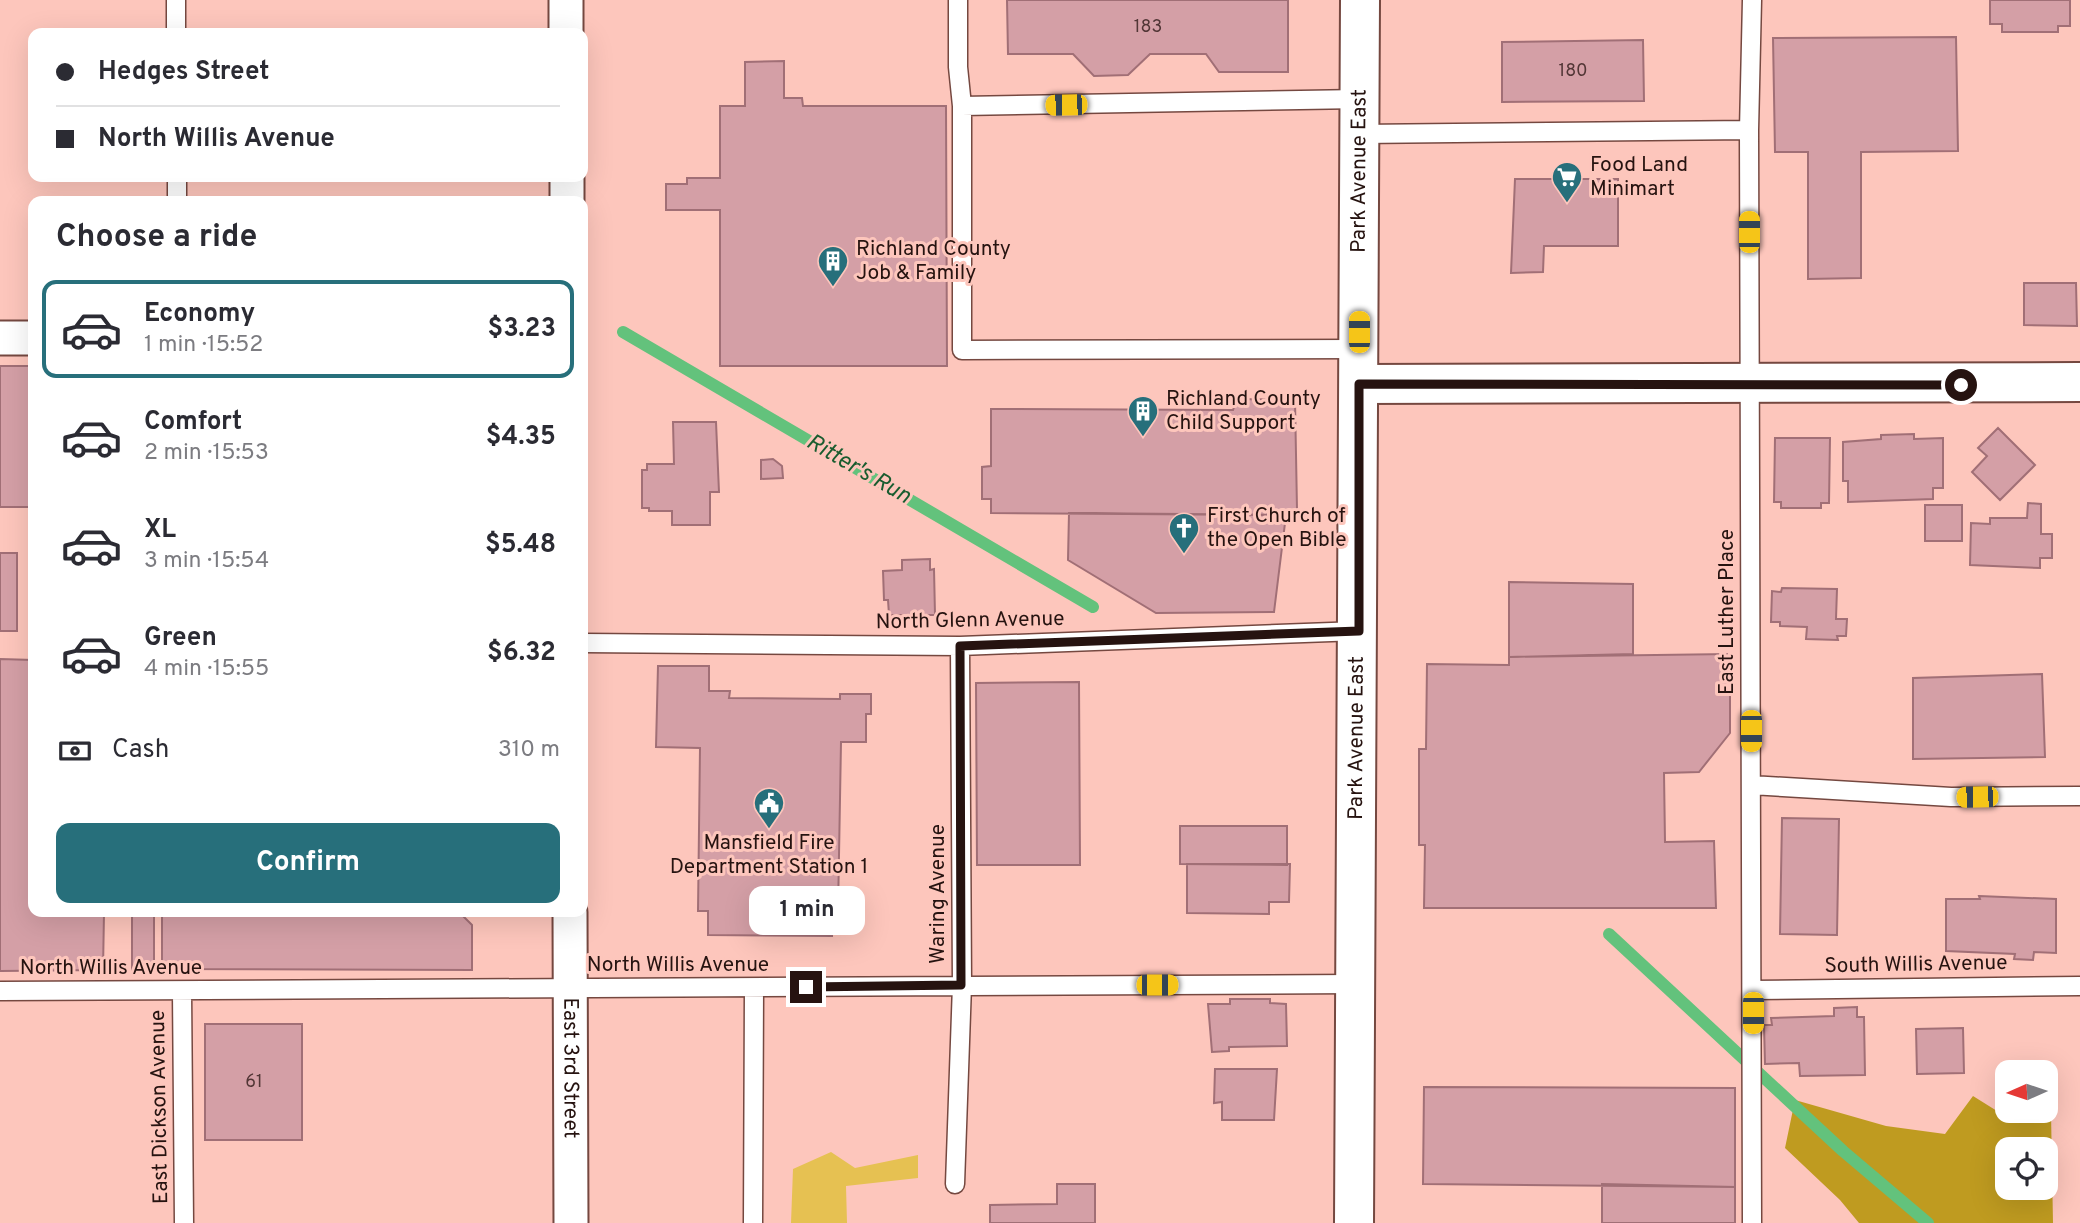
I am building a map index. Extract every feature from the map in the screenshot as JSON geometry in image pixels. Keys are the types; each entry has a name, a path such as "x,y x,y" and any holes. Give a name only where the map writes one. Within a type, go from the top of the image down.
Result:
{"main road":[{"name":"Park Avenue East","path":"1354,1223 1360,0"},
{"path":"1359,366 1749,384 2080,382"}],"street":[{"path":"566,0 566,28"},
{"path":"0,338 28,338"},
{"name":"East 3rd Street","path":"570,917 571,1223"}],"lane":[{"path":"176,0 176,28"},
{"path":"958,0 962,106 962,350 1359,366"},
{"name":"East Luther Place","path":"1752,0 1749,130 1752,1223"},
{"path":"962,106 1360,116 1749,130"},
{"name":"North Glenn Avenue","path":"588,642 960,646 1359,631"},
{"name":"Waring Avenue","path":"955,1184 961,985 960,646"},
{"path":"1751,785 1951,797 2080,796"},
{"name":"North Willis Avenue","path":"0,990 1356,984"},
{"name":"South Willis Avenue","path":"1752,990 2080,986"},
{"path":"753,1223 754,988"},
{"name":"East Dickson Avenue","path":"182,991 184,1223"}],"shaded area":[{"path":"1973,1096 1995,1110 1995,1124 2051,1124 2051,1137 1995,1137 1995,1200 2053,1200 2053,1223 1859,1223 1840,1200 1785,1148 1795,1100 1886,1126 1945,1134"},
{"path":"831,1152 855,1168 918,1155 918,1178 846,1186 847,1223 791,1223 793,1169"}],"building":[{"path":"1007,0 1288,0 1288,72 1219,72 1206,54 1150,54 1128,75 1094,76 1073,54 1008,54"},
{"path":"1990,0 2070,0 2070,26 2058,26 2058,32 2002,32 2002,24 1990,24"},
{"path":"1956,37 1958,151 1861,152 1861,278 1808,279 1808,152 1775,152 1773,38"},
{"path":"1643,40 1644,101 1502,102 1502,42"},
{"name":"Richland County Job & Family","path":"784,61 784,98 802,98 803,106 946,106 947,366 720,366 720,210 666,210 666,184 687,184 687,178 720,178 720,106 745,106 745,62"},
{"name":"Food Land Minimart","path":"1515,179 1618,179 1618,246 1544,246 1543,272 1511,273"},
{"path":"2024,283 2076,283 2077,326 2024,325"},
{"path":"0,366 28,366 28,507 0,507"},
{"name":"Richland County Child Support","path":"1237,399 1295,400 1297,509 1286,515 991,513 991,499 982,499 982,467 991,466 991,409 1233,410"},
{"path":"673,422 716,422 719,492 710,492 710,525 672,525 672,511 649,511 649,508 642,508 642,470 647,470 647,464 674,464"},
{"path":"1998,428 2035,465 2000,500 1972,472 1987,456 1978,448"},
{"path":"1914,434 1914,439 1943,438 1943,488 1933,488 1933,499 1848,502 1848,481 1843,481 1843,442 1881,439 1881,435"},
{"path":"1775,438 1830,438 1829,503 1821,503 1821,508 1781,508 1781,502 1774,502"},
{"path":"773,459 782,466 783,478 761,479 761,460"},
{"path":"2028,503 2041,504 2041,534 2052,534 2052,558 2040,558 2040,568 1970,565 1971,523 1990,524 1990,518 2027,518"},
{"path":"1925,505 1962,505 1962,541 1925,541"},
{"path":"1069,513 1286,515 1274,612 1156,613 1068,560"},
{"path":"0,553 17,553 17,631 0,631"},
{"path":"930,559 930,570 934,569 935,615 889,615 888,600 884,600 883,571 902,570 902,560"},
{"path":"1509,582 1633,584 1633,654 1509,657"},
{"path":"1782,588 1837,589 1836,619 1847,619 1846,636 1837,636 1838,640 1806,639 1807,627 1780,626 1780,622 1771,622 1772,591 1781,592"},
{"path":"1730,654 1730,733 1699,772 1664,773 1665,842 1714,841 1716,908 1424,908 1425,845 1419,845 1419,749 1426,749 1427,664 1509,665 1509,657"},
{"path":"0,659 28,660 28,917 104,917 103,970 0,971"},
{"name":"Mansfield Fire Department Station 1","path":"658,666 709,666 709,691 730,691 729,698 840,699 840,694 871,694 871,714 866,714 866,742 841,742 838,912 832,912 832,936 708,935 708,911 698,911 700,748 656,747"},
{"path":"2042,674 2045,757 1913,759 1913,678"},
{"path":"1079,682 1080,865 977,865 976,683"},
{"path":"1782,818 1839,819 1837,935 1780,934"},
{"path":"1180,826 1287,826 1287,865 1180,864"},
{"path":"1187,864 1290,864 1289,902 1269,902 1269,914 1187,913"},
{"path":"1979,896 2056,899 2056,953 2034,952 2033,960 2014,959 2015,954 1946,951 1946,899 1980,899"},
{"path":"132,917 154,917 154,970 132,970"},
{"path":"162,917 464,917 472,925 472,970 162,969"},
{"path":"1230,999 1270,999 1270,1003 1286,1004 1287,1046 1229,1047 1229,1051 1212,1052 1208,1004 1230,1004"},
{"path":"1857,1007 1857,1017 1864,1017 1865,1075 1800,1076 1799,1063 1765,1064 1764,1025 1772,1025 1771,1018 1834,1016 1834,1008"},
{"path":"205,1024 302,1024 302,1140 205,1140"},
{"path":"1963,1028 1964,1073 1917,1074 1916,1029"},
{"path":"1215,1069 1277,1069 1274,1120 1222,1120 1222,1102 1214,1103"},
{"path":"1424,1087 1735,1088 1735,1187 1423,1184"},
{"path":"1057,1184 1095,1184 1095,1223 990,1223 990,1205 1057,1204"},
{"path":"1602,1184 1735,1187 1735,1223 1602,1223"}],"waterway":[{"name":"Ritter's Run","path":"623,332 1093,607"},
{"path":"1609,934 1843,1151 1928,1223"}],"place":[{"name":"Food Land Minimart","path":"1567,204"},
{"name":"Richland County Job & Family","path":"833,288"},
{"name":"Richland County Child Support","path":"1143,438"},
{"name":"First Church of the Open Bible","path":"1184,555"},
{"name":"Mansfield Fire Department Station 1","path":"769,830"}],"route":[{"path":"806,987 961,985 960,646 1359,631 1359,384 1961,385"}]}
